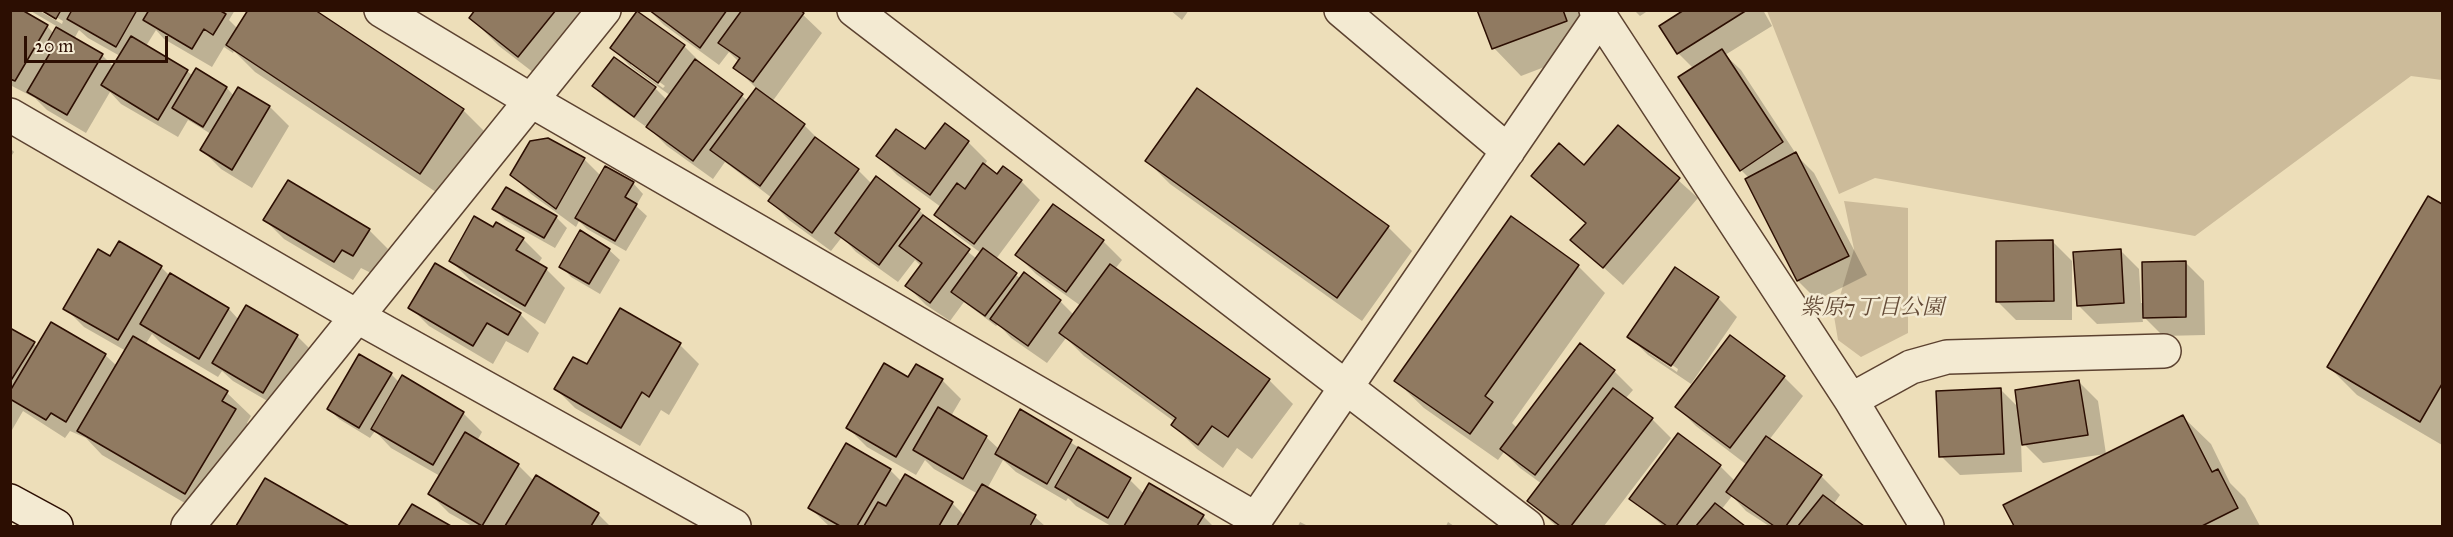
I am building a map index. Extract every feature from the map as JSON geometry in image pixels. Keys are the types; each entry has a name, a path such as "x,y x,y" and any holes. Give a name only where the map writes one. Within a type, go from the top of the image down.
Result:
{"street":[{"path":"381,10 532,101 1253,523 1508,151 1598,13 1851,400 1927,526"},
{"path":"188,526 604,10"},
{"path":"854,10 1527,526"},
{"path":"1341,10 1508,151"},
{"path":"10,115 358,316 734,526"},
{"path":"1851,400 1911,367 1947,357 2164,351"},
{"path":"10,501 56,526"}],"green space":[{"path":"1767,11 2442,11 2442,80 2411,76 2195,236 1875,178 1839,194"},
{"name":"紫原7丁目公園","path":"1844,201 1908,208 1908,333 1861,357 1838,340 1834,316 1854,249"}],"building":[{"path":"10,10 22,10 48,25 15,81 10,79"},
{"path":"41,10 61,10 56,19"},
{"path":"72,10 137,10 116,47 67,19"},
{"path":"149,10 219,10 226,14 213,35 204,29 192,49 143,20"},
{"path":"248,10 315,10 464,109 420,174 226,45"},
{"path":"475,10 556,10 518,57 469,18"},
{"path":"649,10 727,10 700,48"},
{"path":"742,10 800,10 804,13 753,82 733,68 740,58 718,43"},
{"path":"1477,10 1563,10 1567,21 1492,49"},
{"path":"1684,10 1747,10 1677,54 1659,26"},
{"path":"637,11 685,45 658,83 610,48"},
{"path":"56,27 103,54 67,115 27,92 50,53 43,50"},
{"path":"131,36 188,70 158,120 101,85"},
{"path":"1722,49 1783,142 1740,171 1678,77"},
{"path":"614,57 656,87 634,117 592,86"},
{"path":"695,59 743,94 693,161 646,127"},
{"path":"196,68 227,87 203,127 172,108"},
{"path":"238,87 270,106 232,170 200,150"},
{"path":"756,88 805,124 760,186 710,150"},
{"path":"1197,88 1389,226 1337,298 1145,161"},
{"path":"945,123 969,141 930,195 876,156 896,129 925,149"},
{"path":"1618,125 1680,178 1603,268 1570,240 1586,223 1531,176 1559,143 1584,165"},
{"path":"815,137 859,169 812,233 768,201"},
{"path":"548,138 585,158 556,209 510,175 530,141"},
{"path":"1796,152 1849,256 1797,281 1745,179"},
{"path":"983,163 997,174 1003,166 1022,180 974,244 934,215 957,183 965,189"},
{"path":"605,166 634,182 625,197 637,204 615,241 575,218"},
{"path":"876,176 920,209 879,265 835,233"},
{"path":"288,180 370,229 353,256 342,250 334,262 263,220"},
{"path":"506,187 557,216 544,238 492,209"},
{"path":"2428,196 2442,204 2442,384 2420,422 2327,367"},
{"path":"1053,204 1104,240 1066,292 1015,255"},
{"path":"923,215 970,249 930,303 905,286 922,263 899,246"},
{"path":"474,216 493,227 496,222 524,238 516,250 547,268 525,306 449,261"},
{"path":"1511,216 1579,265 1485,396 1493,402 1470,434 1394,381"},
{"path":"580,230 610,249 589,284 559,267"},
{"path":"2053,240 2054,301 1996,302 1996,241"},
{"path":"119,241 162,266 118,340 63,309 98,249 110,256"},
{"path":"983,248 1017,273 985,316 951,292"},
{"path":"2121,249 2124,303 2077,306 2073,252"},
{"path":"2186,261 2186,317 2143,318 2142,262"},
{"path":"435,263 521,313 508,335 487,323 473,346 408,308"},
{"path":"1110,264 1270,379 1228,437 1212,426 1198,445 1171,425 1176,418 1059,333"},
{"path":"1675,267 1719,297 1671,366 1627,337"},
{"path":"1024,272 1061,300 1028,346 990,319"},
{"path":"170,273 229,308 199,359 140,324"},
{"path":"246,305 298,335 263,393 212,363"},
{"path":"620,308 681,343 649,397 642,392 621,428 554,389 573,357 587,364"},
{"path":"51,322 106,354 66,422 51,413 46,420 10,399 10,391"},
{"path":"10,328 35,342 10,382"},
{"path":"1730,335 1785,376 1730,448 1675,407"},
{"path":"133,336 228,391 222,401 236,409 185,494 77,431"},
{"path":"1580,343 1615,370 1535,475 1500,449"},
{"path":"359,354 392,373 359,428 327,409"},
{"path":"884,363 908,377 916,364 943,379 896,457 846,428"},
{"path":"402,375 464,412 433,465 371,429"},
{"path":"2079,380 2088,435 2022,445 2015,390"},
{"path":"1613,388 1653,418 1571,526 1560,526 1527,501"},
{"path":"2001,388 2004,454 1939,457 1936,391"},
{"path":"938,407 987,436 963,479 913,450"},
{"path":"1020,409 1072,440 1047,484 995,454"},
{"path":"2183,415 2212,472 2218,469 2238,508 2202,526 2014,526 2003,505"},
{"path":"465,432 519,464 482,526 428,494"},
{"path":"1678,433 1721,465 1676,526 1667,526 1629,499"},
{"path":"1766,436 1822,475 1786,526 1774,526 1726,492"},
{"path":"846,443 891,469 857,526 840,526 808,508"},
{"path":"1078,447 1131,478 1108,518 1055,487"},
{"path":"905,474 953,502 939,526 864,526 878,502 886,506"},
{"path":"536,475 599,513 591,526 505,526"},
{"path":"265,478 349,526 236,526"},
{"path":"1149,483 1204,515 1197,526 1124,526"},
{"path":"982,484 1036,515 1030,526 957,526"},
{"path":"1823,495 1864,526 1798,526"},
{"path":"1715,503 1745,526 1696,526"},
{"path":"412,504 451,526 398,526"}]}
